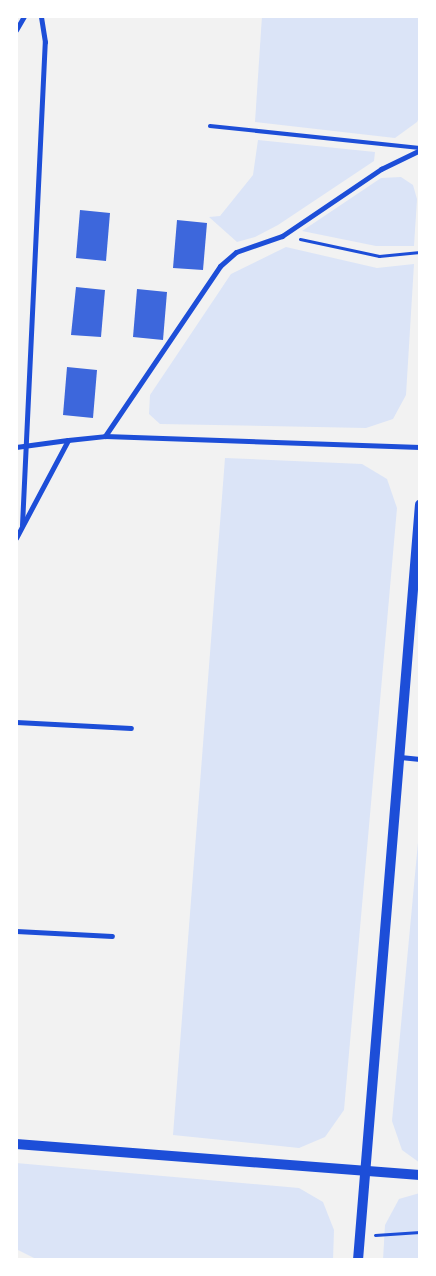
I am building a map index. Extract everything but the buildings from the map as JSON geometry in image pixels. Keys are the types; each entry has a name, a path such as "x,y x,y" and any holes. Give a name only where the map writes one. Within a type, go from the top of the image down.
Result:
{"main road":[{"path":"358,1260 420,505"},
{"path":"16,1144 420,1176"}],"street":[{"path":"16,30 24,16"},
{"path":"21,528 45,42 42,16"},
{"path":"105,436 220,266 236,252 282,236 381,169 420,149"},
{"path":"16,447 26,448 68,440 105,436 420,447"},
{"path":"16,538 68,440"},
{"path":"16,722 131,728"},
{"path":"400,757 420,758"},
{"path":"16,931 112,936"}],"lane":[{"path":"210,126 420,149"}],"path":[{"path":"282,236 379,256 420,252"},
{"path":"359,1236 420,1232"}],"shaded area":[{"path":"262,16 420,16 420,116 417,122 395,138 255,122"},
{"path":"258,140 375,152 374,161 278,225 255,237 237,242 209,217 220,216 253,175"},
{"path":"401,177 413,185 417,199 414,246 376,246 302,231 381,178"},
{"path":"286,247 377,268 414,264 406,395 393,419 366,428 160,424 149,414 150,395 231,274"},
{"path":"225,458 362,464 387,479 397,508 344,1110 325,1137 299,1148 173,1135"},
{"path":"420,821 420,1163 402,1150 392,1121"},
{"path":"16,1163 299,1188 323,1202 334,1230 333,1260 38,1260 16,1249"},
{"path":"420,1193 420,1260 383,1260 385,1225 399,1199"}]}
